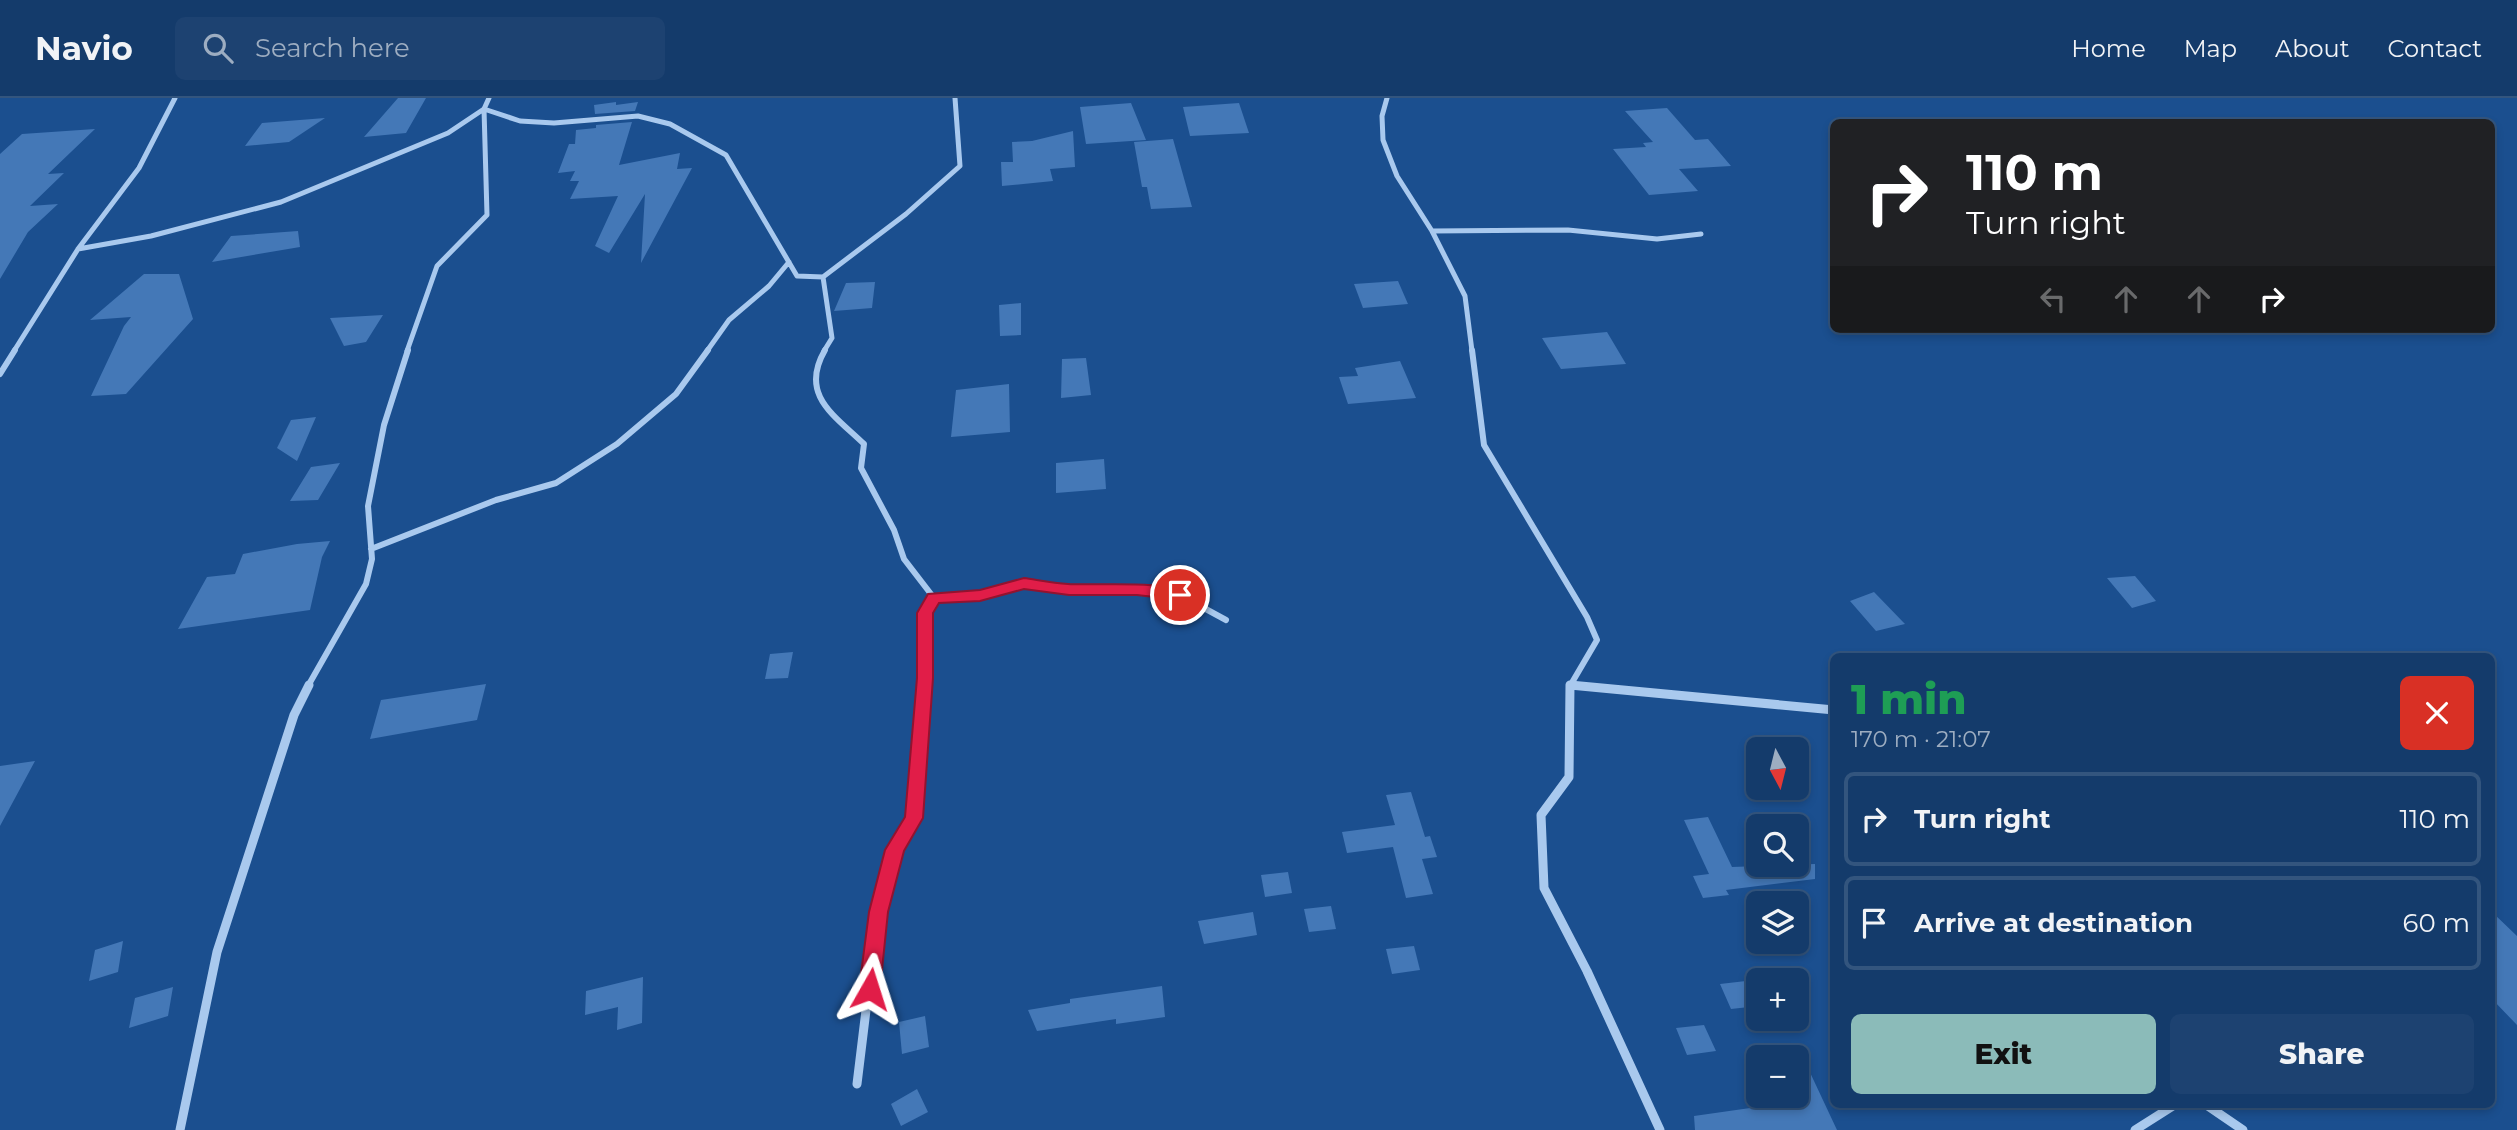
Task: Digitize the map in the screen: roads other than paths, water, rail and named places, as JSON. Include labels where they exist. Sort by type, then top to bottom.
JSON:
[{"type":"street","points":[[0,374],[78,249],[139,168],[175,98]]},
{"type":"street","points":[[180,1130],[217,952],[252,838],[294,715],[366,583],[372,559],[368,506],[384,425],[410,342],[437,266],[486,215],[484,109],[489,98]]},
{"type":"street","points":[[484,109],[520,121],[554,123],[638,116],[670,124],[726,155],[797,276],[823,277],[906,214],[960,166],[955,98]]},
{"type":"street","points":[[1387,98],[1382,116],[1382,140],[1397,176],[1432,232],[1465,296],[1484,445],[1587,617],[1597,640],[1570,685],[1569,777],[1541,815],[1544,888],[1587,971],[1660,1130]]},
{"type":"street","points":[[78,249],[150,236],[281,202],[448,133],[484,109]]},
{"type":"street","points":[[1432,232],[1568,230],[1657,239],[1701,234]]},
{"type":"street","points":[[371,549],[496,500],[556,482],[617,444],[676,394],[729,320],[769,286],[789,262]]},
{"type":"street","points":[[823,277],[832,338],[815,367],[819,400],[864,444],[861,468],[894,530],[904,559],[934,598]]},
{"type":"street","points":[[934,598],[980,596],[1024,583],[1069,590],[1137,589],[1180,595],[1226,620]]},
{"type":"street","points":[[857,1084],[878,912],[895,850],[914,818],[925,678],[925,613],[934,598]]},
{"type":"street","points":[[1570,685],[1830,710]]},
{"type":"street","points":[[2135,1130],[2170,1108]]},
{"type":"street","points":[[2211,1108],[2243,1130]]}]
